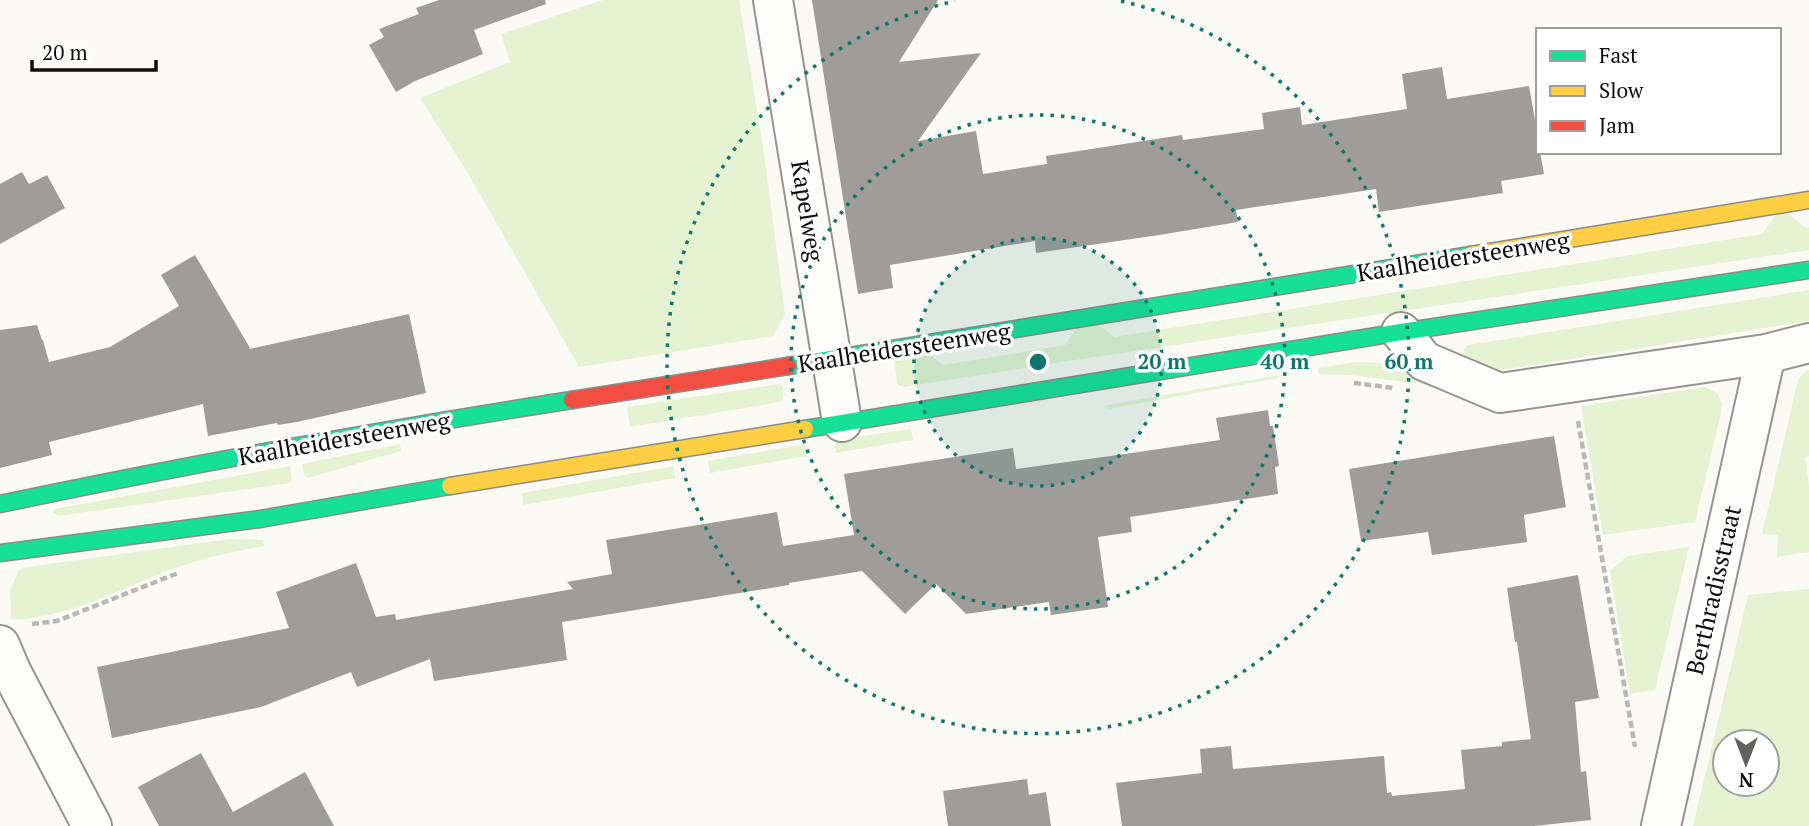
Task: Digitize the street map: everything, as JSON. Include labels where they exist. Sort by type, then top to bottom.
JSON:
[{"type":"street","name":"Kapelweg","points":[[773,0],[842,422]]},
{"type":"street","name":"Kaalheidersteenweg","points":[[0,504],[388,429],[1809,200]]},
{"type":"street","points":[[0,553],[260,519],[1401,332],[1809,270]]},
{"type":"street","points":[[1401,332],[1424,361],[1500,393],[1766,354],[1809,343]]},
{"type":"street","name":"Berthradisstraat","points":[[1661,826],[1766,354]]},
{"type":"street","points":[[0,645],[92,826]]},
{"type":"path","points":[[1572,383],[1636,751]]},
{"type":"green space","points":[[603,0],[739,0],[764,153],[785,314],[773,336],[579,367],[469,175],[420,98],[510,62],[501,34]]},
{"type":"green space","points":[[1787,213],[1806,228],[1809,227],[1809,250],[904,387],[897,382],[894,358],[925,351],[943,365],[1065,345],[1078,326],[1096,323],[1115,337],[1762,234],[1776,215]]},
{"type":"green space","points":[[1809,290],[1809,321],[1508,369],[1492,369],[1466,360],[1464,349],[1468,345]]},
{"type":"green space","points":[[1354,362],[1405,368],[1431,383],[1429,385],[1318,372],[1319,368]]},
{"type":"green space","points":[[1809,370],[1809,456],[1805,457],[1809,486],[1809,552],[1777,557],[1778,535],[1762,534],[1798,380]]},
{"type":"green space","points":[[1279,375],[1279,378],[1108,409],[1107,405]]},
{"type":"green space","points":[[780,384],[783,393],[780,402],[630,427],[627,407]]},
{"type":"green space","points":[[1705,387],[1717,393],[1722,403],[1695,522],[1603,535],[1581,406]]},
{"type":"green space","points":[[911,429],[913,440],[836,453],[835,440]]},
{"type":"green space","points":[[400,444],[401,451],[308,478],[304,475],[302,464]]},
{"type":"green space","points":[[805,444],[807,456],[710,473],[708,461]]},
{"type":"green space","points":[[290,466],[290,483],[58,516],[53,512],[54,509]]},
{"type":"green space","points":[[674,466],[675,478],[523,505],[522,493]]},
{"type":"green space","points":[[230,539],[263,540],[264,546],[186,564],[73,608],[31,618],[11,619],[10,590],[19,570],[27,567]]},
{"type":"green space","points":[[1689,547],[1655,690],[1630,694],[1610,571],[1627,556]]},
{"type":"green space","points":[[1809,589],[1809,826],[1693,826],[1711,750],[1711,798],[1781,798],[1781,728],[1716,728],[1748,595]]},
{"type":"building","points":[[439,0],[545,0],[546,4],[474,30],[483,54],[415,81],[396,92],[369,45],[384,37],[379,29],[419,14],[416,8]]},
{"type":"building","points":[[812,0],[938,0],[899,62],[981,53],[918,141],[976,131],[983,174],[1047,164],[1046,156],[1182,135],[1183,140],[1264,129],[1262,113],[1300,107],[1302,125],[1407,109],[1402,74],[1442,67],[1447,99],[1529,86],[1536,126],[1536,154],[1540,154],[1544,174],[1501,181],[1503,193],[1379,212],[1376,189],[1236,210],[1238,222],[1159,235],[1036,253],[1035,241],[890,265],[893,288],[858,294]]},
{"type":"building","points":[[22,172],[29,184],[47,175],[65,208],[0,244],[0,184]]},
{"type":"building","points":[[195,255],[249,349],[409,314],[426,393],[297,422],[277,423],[208,436],[203,404],[49,442],[52,455],[0,468],[0,330],[37,325],[49,362],[110,347],[179,306],[161,275]]},
{"type":"building","points":[[1268,410],[1279,466],[1275,467],[1278,494],[1130,517],[1132,532],[1098,537],[1108,607],[1051,615],[1049,602],[966,614],[936,584],[905,614],[862,571],[562,622],[567,660],[434,681],[430,659],[357,687],[351,672],[261,707],[112,738],[97,667],[289,628],[276,592],[356,563],[376,617],[395,614],[396,620],[573,589],[567,582],[612,574],[606,540],[777,512],[783,546],[854,535],[844,474],[1013,448],[1016,469],[1220,440],[1216,418]]},
{"type":"building","points":[[1554,436],[1566,507],[1524,515],[1527,542],[1432,555],[1428,532],[1361,541],[1349,469]]},
{"type":"building","points":[[1578,575],[1599,698],[1575,702],[1581,772],[1586,771],[1591,820],[1534,826],[1122,826],[1116,783],[1202,773],[1200,749],[1231,746],[1233,769],[1384,756],[1387,793],[1391,792],[1392,796],[1465,789],[1461,750],[1502,746],[1502,742],[1531,739],[1507,588]]},
{"type":"building","points":[[201,753],[233,812],[305,772],[334,826],[159,826],[138,787]]},
{"type":"building","points":[[1027,779],[1029,795],[1046,792],[1051,826],[948,826],[943,791]]},
{"type":"traffic: fast","points":[[788,366],[1471,255]]},
{"type":"traffic: fast","points":[[805,429],[1401,332],[1809,270]]},
{"type":"traffic: fast","points":[[0,504],[285,448],[572,400]]},
{"type":"traffic: fast","points":[[0,553],[260,519],[450,486]]},
{"type":"traffic: slow","points":[[1471,255],[1809,200]]},
{"type":"traffic: slow","points":[[450,486],[805,429]]},
{"type":"traffic: jam","points":[[572,400],[788,366]]}]
